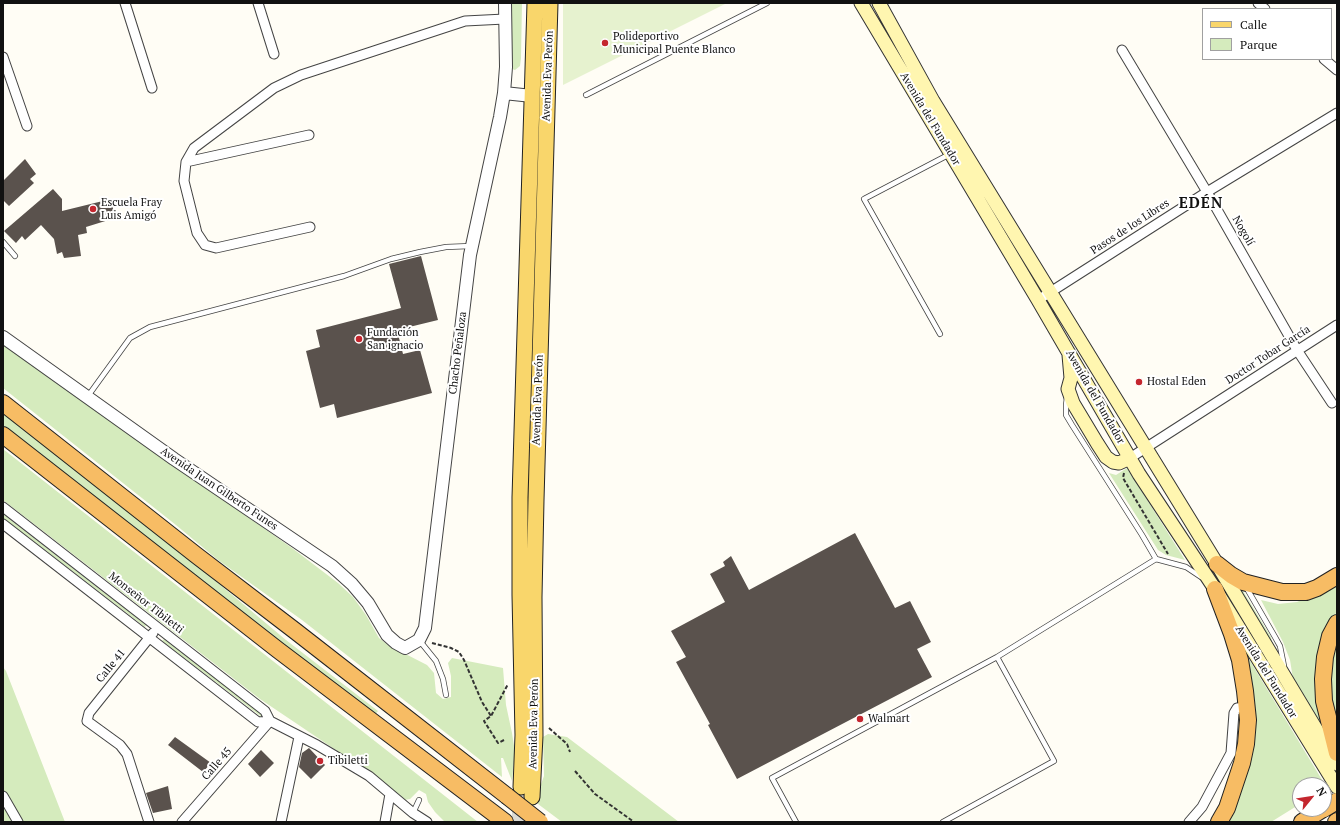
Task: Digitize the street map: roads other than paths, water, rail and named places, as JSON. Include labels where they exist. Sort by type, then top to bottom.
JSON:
[{"type":"highway","points":[[3,403],[540,822]]},
{"type":"highway","points":[[3,434],[278,650],[505,822]]},
{"type":"highway","points":[[1217,564],[1243,582],[1282,592],[1306,592],[1317,588],[1337,576]]},
{"type":"highway","points":[[1215,589],[1240,660],[1248,720],[1246,744],[1242,763],[1227,808],[1219,822]]},
{"type":"highway","points":[[1337,622],[1330,636],[1325,657],[1323,679],[1324,701],[1337,753]]},
{"type":"main road","name":"Avenida Eva Perón","points":[[521,787],[523,734],[520,595],[520,497],[535,3]]},
{"type":"main road","name":"Avenida Eva Perón","points":[[532,797],[535,736],[534,597],[536,500],[550,3]]},
{"type":"main road","name":"Avenida del Fundador","points":[[861,3],[1069,351],[1139,474],[1215,589],[1337,787]]},
{"type":"main road","name":"Avenida del Fundador","points":[[879,3],[933,101],[992,200],[1051,292],[1337,764]]},
{"type":"main road","points":[[1069,351],[1071,378],[1068,389],[1073,403],[1106,457],[1113,462],[1119,463],[1130,458]]},
{"type":"street","points":[[125,3],[152,88]]},
{"type":"street","points":[[258,3],[274,54]]},
{"type":"street","name":"Chacho Peñaloza","points":[[419,640],[425,628],[472,246],[504,93],[506,67],[505,3]]},
{"type":"street","points":[[310,227],[216,248],[205,245],[197,233],[184,181],[186,162],[194,148],[274,88],[301,75],[465,22],[505,19]]},
{"type":"street","name":"Nogolí","points":[[1122,50],[1207,192],[1297,350],[1332,403]]},
{"type":"street","points":[[3,57],[27,126]]},
{"type":"street","points":[[1325,60],[1337,70]]},
{"type":"street","points":[[504,93],[532,96]]},
{"type":"street","name":"Pasos de los Libres","points":[[1038,300],[1207,192],[1337,113]]},
{"type":"street","points":[[186,162],[309,135]]},
{"type":"street","name":"Doctor Tobar García","points":[[1130,458],[1337,325]]},
{"type":"street","name":"Avenida Juan Gilberto Funes","points":[[3,337],[174,459],[332,566],[352,584],[368,602],[387,635],[396,643],[405,648],[419,640]]},
{"type":"street","name":"Monseñor Tibiletti","points":[[3,507],[265,711],[270,721]]},
{"type":"street","name":"Monseñor Tibiletti","points":[[3,524],[258,722],[270,721],[317,745],[368,776],[413,813],[427,822]]},
{"type":"street","name":"Calle 41","points":[[149,822],[127,754],[120,745],[87,721],[89,713],[158,627]]},
{"type":"street","points":[[1189,822],[1202,807],[1231,753],[1234,713],[1237,708],[1246,707]]},
{"type":"street","name":"Calle 45","points":[[182,822],[270,721]]},
{"type":"street","points":[[281,822],[299,737]]},
{"type":"street","points":[[385,822],[390,794]]},
{"type":"street","points":[[3,796],[18,822]]},
{"type":"lane","points":[[586,94],[767,3]]},
{"type":"lane","points":[[940,334],[864,199],[950,154]]},
{"type":"lane","points":[[3,242],[16,256]]},
{"type":"lane","points":[[87,397],[130,338],[150,327],[344,276],[398,257],[446,247],[472,246]]},
{"type":"lane","points":[[1068,389],[1066,415],[1156,559],[1186,567],[1195,572],[1215,589]]},
{"type":"lane","points":[[796,822],[772,778],[998,657],[1156,559]]},
{"type":"lane","points":[[1243,582],[1280,646],[1287,682]]},
{"type":"lane","points":[[419,640],[436,661],[443,679],[446,695]]},
{"type":"lane","points":[[943,822],[1054,761],[998,657]]},
{"type":"lane","points":[[413,813],[419,800]]},
{"type":"tunnel","points":[[519,822],[521,787]]},
{"type":"place","name":"Polideportivo Municipal Puente Blanco","points":[[605,43]]},
{"type":"place","name":"Escuela Fray Luis Amigó","points":[[93,209]]},
{"type":"place","name":"Fundación San ignacio","points":[[359,339]]},
{"type":"place","name":"Hostal Eden","points":[[1139,382]]},
{"type":"place","name":"Walmart","points":[[860,719]]},
{"type":"place","name":"Tibiletti","points":[[320,761]]},
{"type":"district","name":"EDÉN","points":[[1201,204]]}]
